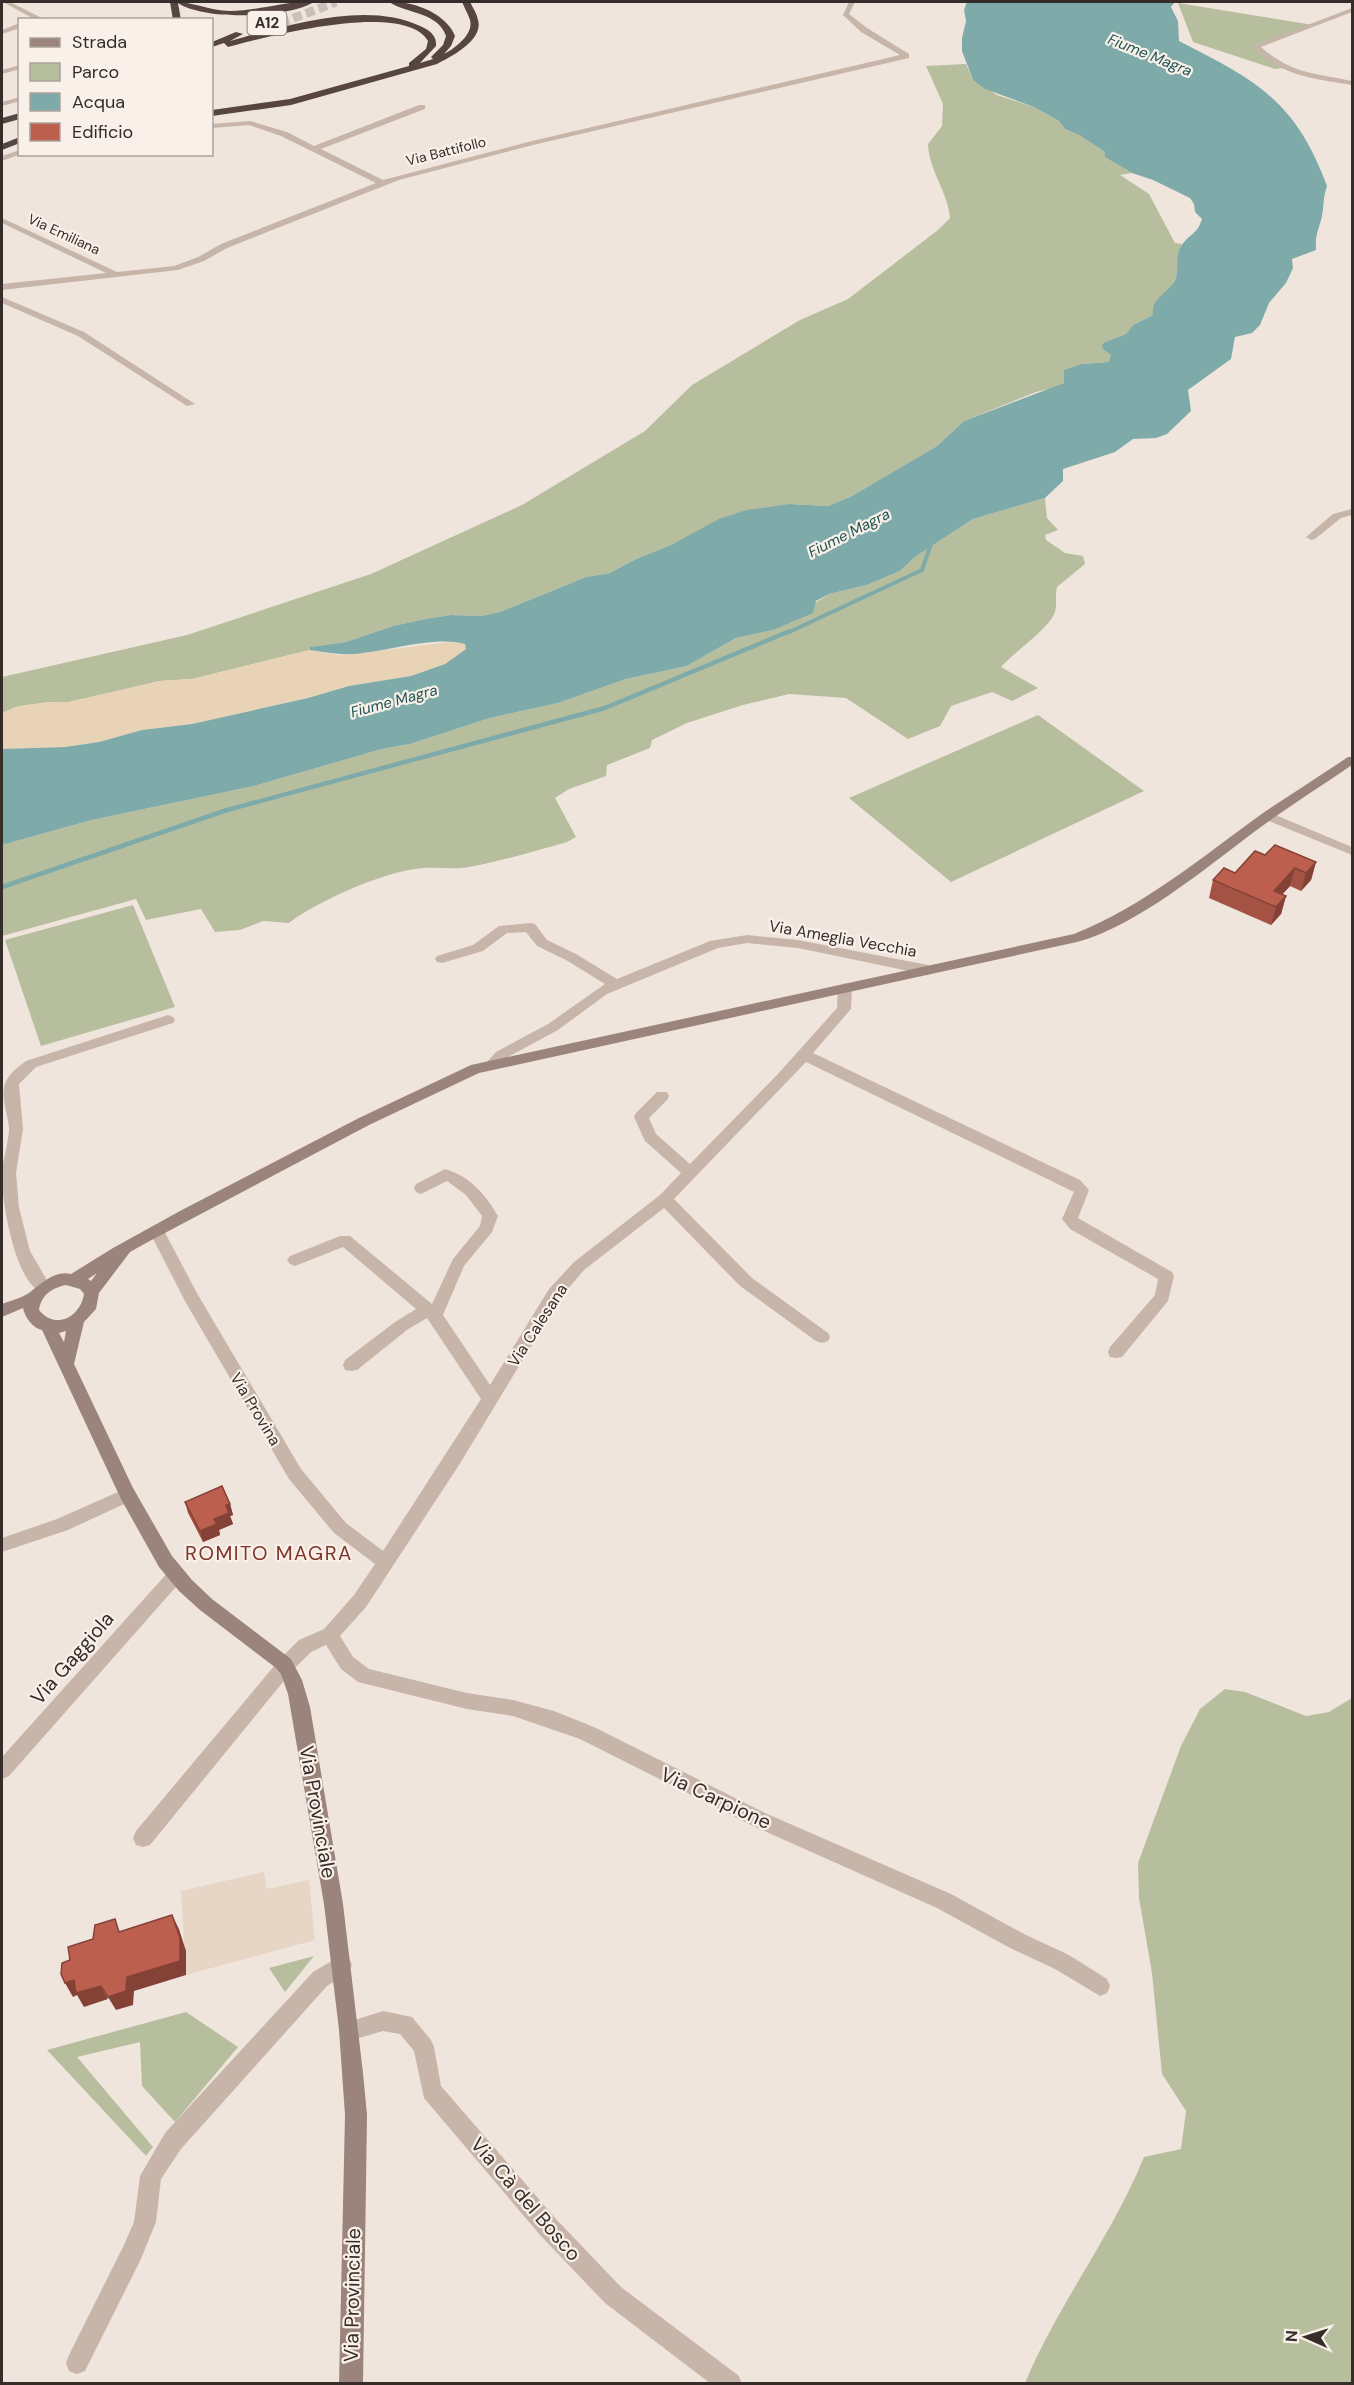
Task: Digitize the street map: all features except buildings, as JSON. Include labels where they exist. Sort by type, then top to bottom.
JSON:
[{"type":"highway","points":[[174,2],[177,18]]},
{"type":"highway","points":[[182,2],[200,9],[232,13],[310,2]]},
{"type":"highway","name":"A12","points":[[281,18],[322,2]]},
{"type":"highway","points":[[393,2],[430,14],[445,24],[451,35],[444,51],[406,70]]},
{"type":"highway","points":[[213,113],[291,102],[434,62],[452,53],[466,42],[474,28],[475,22],[466,2]]},
{"type":"highway","points":[[228,44],[319,22],[356,18],[388,20],[413,25],[432,39],[431,50],[406,70]]},
{"type":"highway","name":"A12","points":[[213,45],[269,25],[213,50]]},
{"type":"highway","points":[[289,91],[332,90]]},
{"type":"highway","points":[[2,115],[18,111]]},
{"type":"highway","points":[[2,121],[18,117]]},
{"type":"highway","points":[[2,147],[18,141]]},
{"type":"main road","points":[[75,1280],[105,1259],[123,1252],[157,1231],[440,1084],[492,1064],[1077,938],[1111,924],[1181,880],[1268,816],[1353,760]]},
{"type":"main road","points":[[91,1292],[123,1252]]},
{"type":"main road","points":[[2,1311],[58,1280],[75,1280],[85,1284],[91,1292],[90,1307],[76,1321],[61,1326],[47,1325]]},
{"type":"main road","points":[[33,1315],[31,1306],[39,1292]]},
{"type":"main road","points":[[2,1318],[33,1315],[47,1325],[128,1495],[158,1549],[176,1575],[215,1611],[286,1665]]},
{"type":"main road","points":[[67,1363],[76,1321]]},
{"type":"main road","name":"Via Provinciale","points":[[286,1665],[300,1707],[325,1844],[342,1965],[356,2115],[351,2384]]},
{"type":"street","points":[[6,2],[36,18]]},
{"type":"street","name":"Via Battifollo","points":[[2,287],[175,268],[382,183],[532,143],[906,56],[864,30],[845,14],[852,2]]},
{"type":"street","points":[[1353,10],[1256,46],[1275,63],[1288,70],[1353,83]]},
{"type":"street","points":[[2,32],[18,26]]},
{"type":"street","points":[[2,72],[18,68]]},
{"type":"street","points":[[2,104],[18,100]]},
{"type":"street","points":[[315,149],[422,107]]},
{"type":"street","points":[[213,126],[250,123],[284,134],[382,183]]},
{"type":"street","points":[[2,159],[18,153]]},
{"type":"street","name":"Via Emiliana","points":[[2,220],[115,274]]},
{"type":"street","points":[[2,300],[81,334],[190,404]]},
{"type":"street","points":[[1311,537],[1337,516],[1353,512]]},
{"type":"street","points":[[1268,816],[1353,851]]},
{"type":"street","points":[[442,959],[478,948],[504,929],[530,927],[542,943],[572,957],[616,985]]},
{"type":"street","name":"Via Ameglia Vecchia","points":[[492,1064],[501,1055],[553,1027],[602,991],[716,944],[747,939],[798,944],[928,970]]},
{"type":"street","name":"Via Calesana","points":[[143,1838],[286,1665],[305,1646],[330,1635],[360,1601],[453,1460],[561,1287],[579,1266],[665,1199],[691,1173],[844,1009],[845,988]]},
{"type":"street","points":[[39,1292],[26,1260],[14,1219],[9,1179],[11,1150],[16,1132],[11,1087],[15,1079],[31,1064],[168,1020]]},
{"type":"street","points":[[804,1054],[1075,1184],[1082,1190],[1082,1198],[1070,1214],[1070,1219],[1076,1225],[1166,1276],[1162,1296],[1116,1352]]},
{"type":"street","points":[[662,1096],[641,1117],[650,1137],[691,1173]]},
{"type":"street","points":[[351,1365],[401,1326],[432,1313],[458,1263],[487,1228],[490,1216],[482,1200],[451,1176],[445,1174],[421,1188]]},
{"type":"street","points":[[665,1199],[746,1282],[822,1337]]},
{"type":"street","name":"Via Provina","points":[[157,1231],[192,1299],[295,1474],[340,1528],[385,1562]]},
{"type":"street","points":[[295,1260],[345,1240],[432,1313],[490,1400]]},
{"type":"street","points":[[2,1545],[62,1525],[128,1495]]},
{"type":"street","name":"Via Gaggiola","points":[[2,1770],[176,1575]]},
{"type":"street","name":"Via Carpione","points":[[330,1635],[347,1663],[364,1676],[467,1701],[513,1708],[588,1733],[665,1774],[758,1819],[944,1900],[1017,1941],[1062,1962],[1100,1986]]},
{"type":"street","points":[[77,2363],[132,2253],[145,2222],[151,2176],[173,2141],[320,1979],[342,1965]]},
{"type":"street","name":"Via Cà del Bosco","points":[[348,2031],[384,2021],[405,2024],[424,2047],[431,2091],[548,2227],[613,2295],[731,2384]]},
{"type":"green space","points":[[1178,3],[1313,25],[1254,45],[1283,68],[1275,69],[1193,42]]},
{"type":"green space","points":[[966,64],[973,80],[997,95],[1034,107],[1059,121],[1065,129],[1105,152],[1106,157],[1132,173],[1120,175],[1149,194],[1175,243],[1182,244],[1175,279],[1169,289],[1159,298],[1153,315],[1133,325],[1126,334],[1105,342],[1103,349],[1112,355],[1109,362],[1082,364],[1064,383],[1056,387],[1036,392],[964,421],[937,446],[852,496],[828,506],[790,504],[673,544],[610,573],[586,577],[500,612],[481,616],[451,615],[425,619],[393,626],[346,642],[310,647],[310,650],[192,679],[160,681],[69,702],[19,706],[2,713],[2,677],[187,635],[371,574],[522,505],[645,431],[692,385],[800,320],[848,299],[938,230],[950,218],[949,208],[929,154],[928,144],[942,126],[943,104],[926,66]]},
{"type":"green space","points":[[1045,498],[1047,518],[1058,530],[1045,535],[1046,540],[1065,553],[1083,556],[1085,564],[1057,587],[1055,612],[1046,626],[1001,667],[1038,688],[1012,701],[992,692],[951,706],[940,726],[908,739],[846,698],[789,694],[743,705],[687,723],[652,740],[650,748],[607,765],[606,776],[569,789],[555,798],[576,837],[567,842],[469,867],[424,868],[391,874],[334,896],[289,923],[263,921],[240,930],[215,932],[201,909],[146,920],[136,899],[2,936],[2,845],[92,820],[254,786],[382,749],[410,744],[490,718],[558,703],[626,679],[687,666],[736,638],[773,630],[829,594],[867,585],[900,571],[915,557],[973,519]]},
{"type":"green space","points":[[1038,715],[1144,791],[951,882],[849,798]]},
{"type":"green space","points":[[133,905],[175,1007],[41,1046],[5,940]]},
{"type":"green space","points":[[1225,1689],[1245,1692],[1306,1716],[1329,1712],[1352,1698],[1352,2383],[1025,2383],[1053,2325],[1117,2215],[1144,2157],[1181,2149],[1186,2111],[1162,2074],[1152,1973],[1139,1898],[1138,1863],[1181,1746],[1200,1709]]},
{"type":"green space","points":[[314,1956],[285,1992],[269,1968]]},
{"type":"green space","points":[[186,2012],[238,2047],[175,2122],[142,2086],[140,2042],[77,2057],[153,2147],[146,2156],[47,2050]]},
{"type":"sand","points":[[457,641],[465,644],[466,649],[445,664],[411,676],[349,686],[308,698],[192,724],[142,730],[99,742],[65,747],[2,749],[2,713],[19,706],[69,702],[160,681],[192,679],[310,650],[338,655]]},
{"type":"shaded area","points":[[264,1872],[267,1889],[309,1880],[315,1940],[186,1975],[181,1891]]},
{"type":"water","name":"Fiume Magra","points":[[967,2],[1175,2],[1171,7],[1178,21],[1179,41],[1231,68],[1270,96],[1287,113],[1315,157],[1327,186],[1316,250],[1292,259],[1293,268],[1286,283],[1269,303],[1260,325],[1252,333],[1235,337],[1231,359],[1188,390],[1191,411],[1167,434],[1156,438],[1133,439],[1115,452],[1063,469],[1063,481],[1045,498],[973,519],[915,557],[900,571],[867,585],[829,594],[816,601],[813,613],[773,630],[736,638],[687,666],[626,679],[558,703],[490,718],[410,744],[382,749],[254,786],[92,820],[2,845],[2,749],[65,747],[99,742],[142,730],[192,724],[308,698],[349,686],[411,676],[445,664],[466,649],[465,644],[440,641],[347,654],[310,650],[310,647],[346,642],[393,626],[425,619],[451,615],[481,616],[500,612],[586,577],[610,573],[673,544],[719,519],[747,510],[790,504],[828,506],[852,496],[937,446],[964,421],[1064,383],[1064,370],[1082,364],[1109,362],[1111,355],[1103,349],[1102,345],[1126,334],[1133,325],[1153,315],[1158,299],[1176,277],[1180,249],[1198,228],[1202,219],[1195,212],[1190,198],[1153,180],[1132,173],[1105,157],[1105,152],[1065,129],[1059,121],[1034,107],[985,89],[973,80],[962,51],[966,21],[964,10]]},
{"type":"waterway","points":[[787,633],[922,570],[932,541]]},
{"type":"waterway","points":[[2,887],[227,810],[605,708],[790,631]]},
{"type":"tunnel","points":[[268,28],[336,2]]},
{"type":"district","name":"ROMITO MAGRA","points":[[269,1553]]}]
